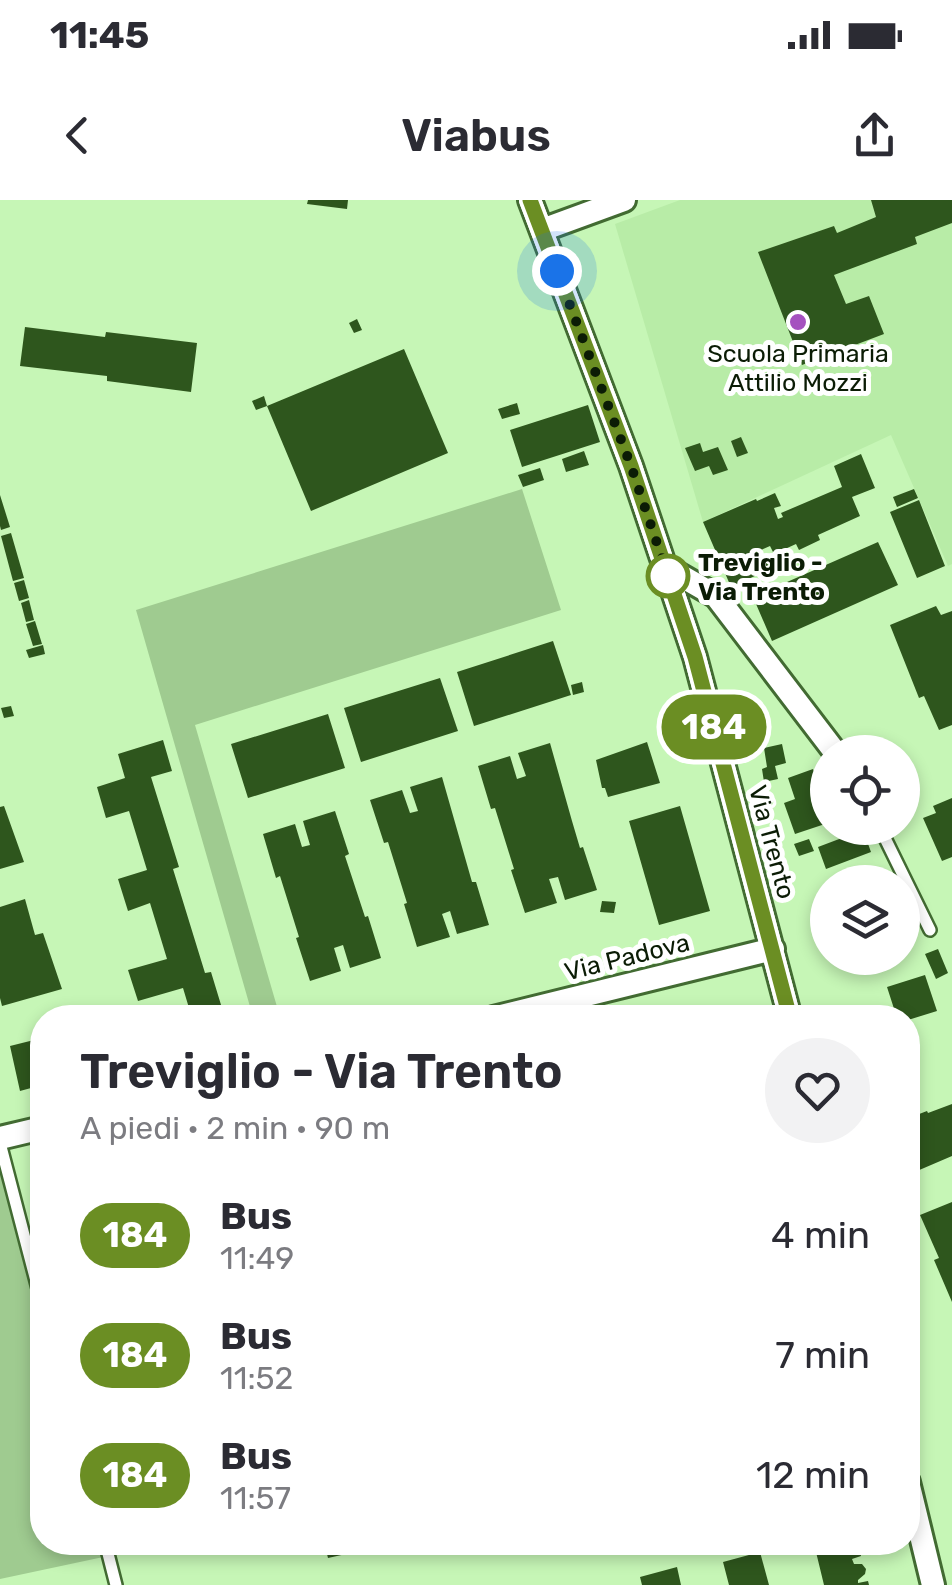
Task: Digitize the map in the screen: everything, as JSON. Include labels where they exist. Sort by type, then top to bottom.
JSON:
[{"type":"street","name":"Via Trento","points":[[530,200],[631,466],[698,668],[787,1005]]},
{"type":"street","points":[[542,230],[624,200]]},
{"type":"street","points":[[664,566],[716,596],[822,735]]},
{"type":"street","name":"Via Padova","points":[[546,1005],[773,949]]},
{"type":"street","points":[[0,1141],[30,1132]]},
{"type":"street","points":[[920,1530],[934,1585]]},
{"type":"lane","points":[[888,845],[930,930]]},
{"type":"lane","points":[[0,1141],[30,1257]]},
{"type":"lane","points":[[108,1555],[116,1585]]},
{"type":"shaded area","name":"Scuola Primaria Attilio Mozzi","points":[[680,200],[952,200],[952,564],[948,566],[891,435],[703,522],[615,224]]},
{"type":"shaded area","points":[[522,489],[561,610],[195,725],[277,1005],[250,1005],[136,610]]},
{"type":"shaded area","points":[[0,1143],[30,1258],[30,1555],[108,1556],[0,1579]]},
{"type":"building","points":[[308,200],[348,200],[347,209],[307,204]]},
{"type":"building","points":[[871,200],[952,200],[952,223],[915,237],[917,244],[834,275],[846,304],[869,296],[884,334],[802,365],[758,252],[834,226],[837,233],[876,217]]},
{"type":"building","points":[[357,319],[362,330],[354,333],[349,323]]},
{"type":"building","points":[[25,327],[197,343],[191,392],[107,381],[107,376],[20,366]]},
{"type":"building","points":[[404,349],[448,453],[311,511],[267,406]]},
{"type":"building","points":[[264,396],[267,406],[256,410],[252,401]]},
{"type":"building","points":[[517,403],[520,414],[502,419],[498,409]]},
{"type":"building","points":[[588,405],[600,442],[522,467],[510,430]]},
{"type":"building","points":[[741,437],[748,453],[737,457],[731,441]]},
{"type":"building","points":[[700,443],[703,452],[718,447],[728,470],[713,475],[709,466],[695,471],[685,448]]},
{"type":"building","points":[[584,451],[589,465],[566,472],[562,459]]},
{"type":"building","points":[[861,454],[875,488],[852,497],[860,516],[818,535],[820,540],[799,550],[796,544],[774,554],[770,546],[761,550],[770,569],[731,587],[703,522],[775,493],[781,506],[774,508],[778,519],[783,517],[781,513],[842,487],[834,466]]},
{"type":"building","points":[[540,468],[544,480],[523,487],[518,475]]},
{"type":"building","points":[[914,489],[918,498],[897,507],[893,497]]},
{"type":"building","points":[[0,495],[10,527],[1,530],[0,526]]},
{"type":"building","points":[[919,500],[945,566],[917,578],[890,512]]},
{"type":"building","points":[[11,533],[24,578],[13,581],[1,536]]},
{"type":"building","points":[[878,542],[898,585],[772,641],[753,597]]},
{"type":"building","points":[[24,580],[29,598],[19,601],[14,583]]},
{"type":"building","points":[[29,600],[34,620],[26,622],[21,603]]},
{"type":"building","points":[[936,606],[941,615],[952,611],[952,725],[939,730],[924,696],[919,698],[890,625]]},
{"type":"building","points":[[35,621],[42,644],[33,646],[26,624]]},
{"type":"building","points":[[553,641],[571,695],[474,726],[457,672]]},
{"type":"building","points":[[43,645],[45,654],[29,658],[26,650]]},
{"type":"building","points":[[440,678],[458,731],[361,762],[344,708]]},
{"type":"building","points":[[582,682],[584,692],[573,695],[571,685]]},
{"type":"building","points":[[11,706],[14,716],[4,718],[1,708]]},
{"type":"building","points":[[328,714],[345,768],[248,798],[231,744]]},
{"type":"building","points":[[163,740],[172,771],[151,777],[179,867],[173,869],[205,973],[211,972],[221,1005],[188,1005],[183,988],[138,1001],[128,970],[167,959],[150,903],[128,911],[118,879],[147,870],[129,811],[106,818],[97,787],[125,778],[118,754]]},
{"type":"building","points":[[647,742],[660,783],[608,797],[596,760]]},
{"type":"building","points":[[550,743],[580,848],[583,847],[597,890],[565,900],[558,877],[549,879],[557,903],[525,913],[495,808],[491,809],[478,766],[510,756],[517,779],[526,776],[518,753]]},
{"type":"building","points":[[782,744],[786,763],[775,766],[778,779],[764,782],[764,748]]},
{"type":"building","points":[[810,770],[810,829],[795,834],[784,803],[795,799],[788,778]]},
{"type":"building","points":[[442,777],[472,882],[476,882],[489,925],[457,934],[450,911],[442,914],[450,937],[417,947],[388,842],[384,843],[370,800],[402,790],[410,813],[418,811],[410,787]]},
{"type":"building","points":[[952,798],[952,857],[942,861],[923,818],[936,813],[933,806]]},
{"type":"building","points":[[4,806],[24,862],[0,869],[0,807]]},
{"type":"building","points":[[680,806],[710,911],[659,925],[629,821]]},
{"type":"building","points":[[335,811],[349,854],[345,856],[381,958],[350,968],[343,945],[334,948],[341,971],[310,981],[280,876],[276,878],[263,834],[295,824],[302,847],[310,845],[303,821]]},
{"type":"building","points":[[809,839],[814,851],[799,856],[794,844]]},
{"type":"building","points":[[868,845],[871,852],[837,865],[825,865],[818,847]]},
{"type":"building","points":[[25,899],[35,935],[43,933],[62,989],[2,1006],[0,907]]},
{"type":"building","points":[[602,901],[616,902],[614,913],[600,912]]},
{"type":"building","points":[[938,949],[948,973],[936,979],[925,954]]},
{"type":"building","points":[[925,975],[937,1011],[920,1016],[920,1005],[893,1005],[887,987]]},
{"type":"building","points":[[30,1041],[30,1088],[20,1091],[10,1046]]},
{"type":"building","points":[[952,1104],[952,1156],[920,1170],[920,1114]]},
{"type":"building","points":[[952,1202],[952,1302],[920,1215]]},
{"type":"building","points":[[761,1555],[769,1585],[729,1585],[723,1562]]},
{"type":"building","points":[[817,1555],[861,1555],[852,1559],[866,1569],[858,1583],[868,1581],[869,1585],[824,1585]]},
{"type":"building","points":[[677,1567],[681,1585],[642,1585],[640,1577]]},
{"type":"bus line","name":"184","points":[[530,200],[631,466],[695,657],[787,1005]]},
{"type":"place","name":"Scuola Primaria Attilio Mozzi","points":[[798,322]]},
{"type":"place","name":"Treviglio - Via Trento","points":[[668,576]]},
{"type":"route","points":[[557,271],[670,582],[668,576]]}]
